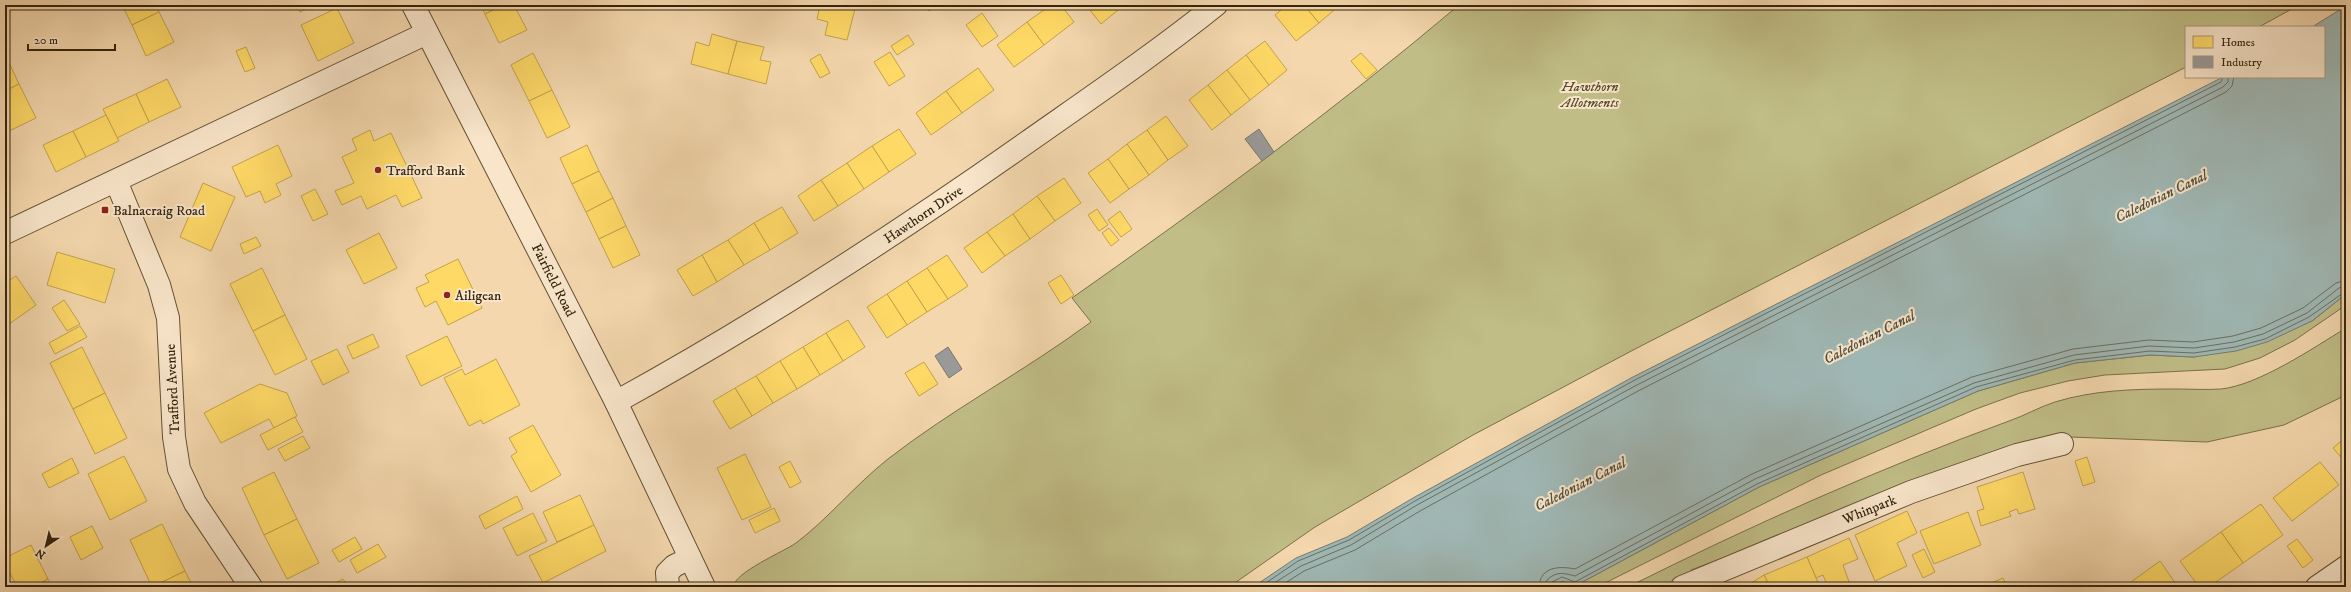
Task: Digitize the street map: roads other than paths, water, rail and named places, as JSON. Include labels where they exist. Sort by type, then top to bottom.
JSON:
[{"type":"street","name":"Fairfield Road","points":[[413,5],[616,402],[704,587]]},
{"type":"street","name":"Hawthorn Drive","points":[[616,402],[827,278],[935,207],[1125,74],[1216,5]]},
{"type":"street","points":[[5,233],[427,33]]},
{"type":"street","name":"Trafford Avenue","points":[[116,181],[159,285],[168,318],[174,437],[179,469],[195,503],[251,587]]},
{"type":"street","name":"Whinpark","points":[[1682,587],[1911,492],[2018,455],[2062,444]]},
{"type":"street","points":[[668,587],[667,573],[674,566],[690,558]]},
{"type":"street","points":[[2317,587],[2346,567]]},
{"type":"water","name":"Caledonian Canal","points":[[2346,6],[2346,294],[2312,321],[2267,342],[2236,351],[2194,357],[2150,355],[2075,363],[1978,391],[1759,487],[1573,587],[1563,581],[1551,587],[1253,587],[1296,558],[1347,537],[1413,498],[1631,378],[2221,78],[2325,78],[2325,26],[2314,26]]},
{"type":"place","name":"Trafford Bank","points":[[378,170]]},
{"type":"place","name":"Balnacraig Road","points":[[105,210]]},
{"type":"place","name":"Ailigean","points":[[447,295]]},
{"type":"park label","name":"Hawthorn Allotments","points":[[1590,94]]}]
